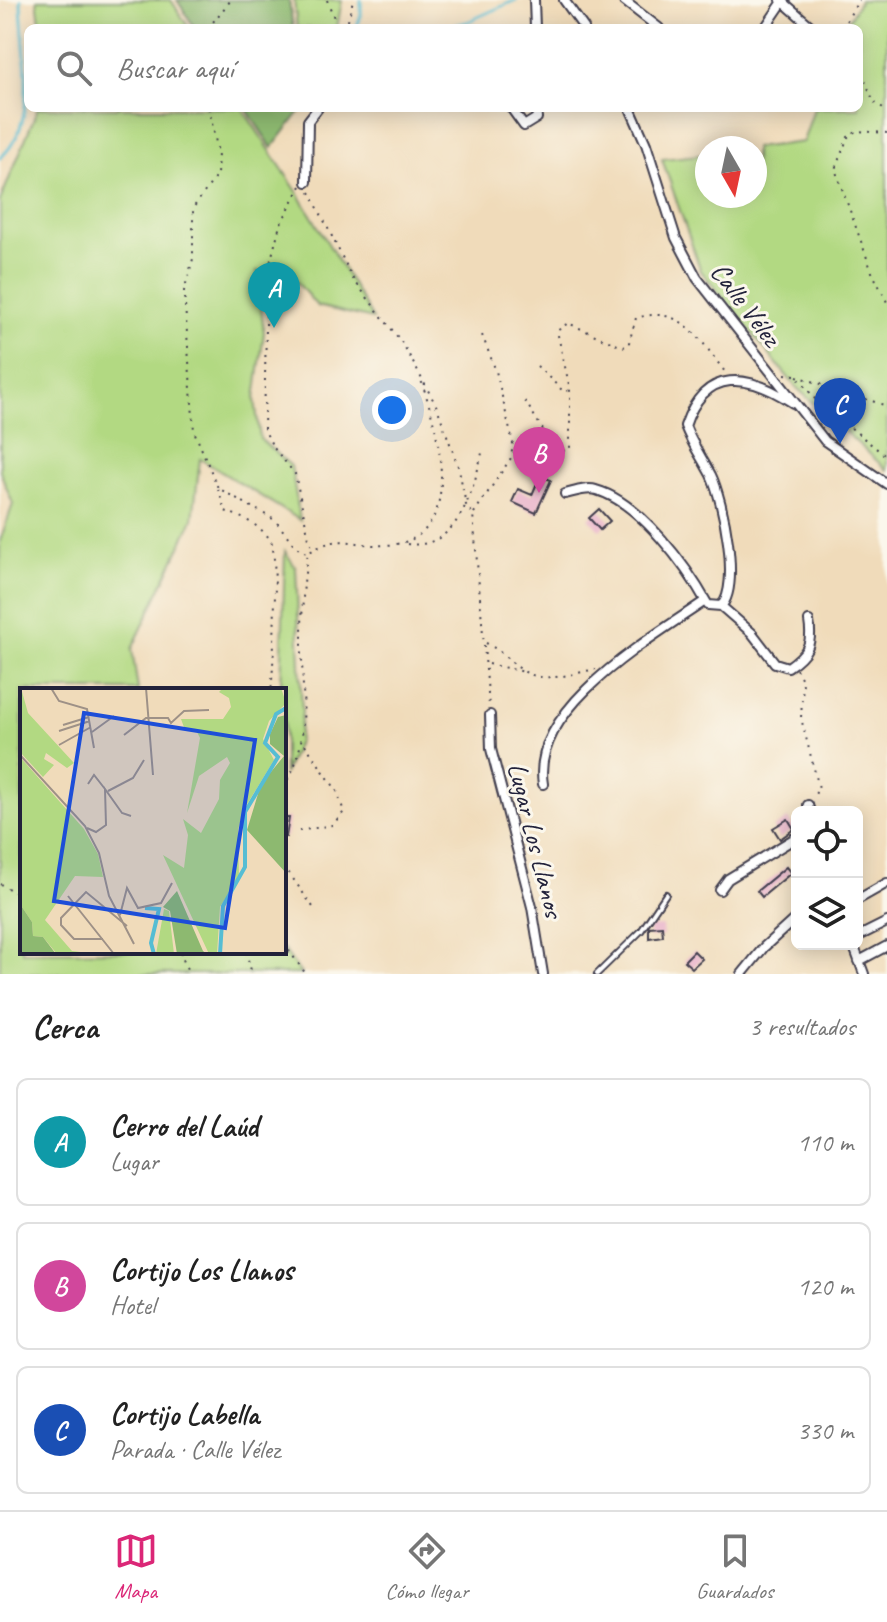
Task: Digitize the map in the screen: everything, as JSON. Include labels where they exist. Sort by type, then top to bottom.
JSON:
[{"type":"street","points":[[534,0],[535,24]]},
{"type":"street","points":[[564,0],[581,24]]},
{"type":"street","points":[[623,0],[654,24]]},
{"type":"street","points":[[768,24],[783,0],[809,24]]},
{"type":"street","points":[[307,182],[308,121],[315,112]]},
{"type":"street","points":[[514,112],[524,126],[537,118],[536,112]]},
{"type":"street","name":"Calle Vélez","points":[[632,112],[646,144],[676,238],[697,278],[825,441],[887,484]]},
{"type":"street","points":[[721,606],[728,599],[730,577],[722,508],[710,475],[695,453],[685,426],[692,405],[732,380],[764,384],[793,403]]},
{"type":"street","points":[[565,494],[594,489],[617,500],[655,532],[687,567],[708,605],[721,606],[752,633],[775,663],[788,667],[805,655],[812,639],[809,621]]},
{"type":"street","points":[[543,784],[541,770],[556,729],[587,685],[705,601]]},
{"type":"street","name":"Lugar Los Llanos","points":[[490,715],[491,749],[532,907],[543,974]]},
{"type":"street","points":[[720,890],[728,879],[791,841]]},
{"type":"street","points":[[863,897],[887,883]]},
{"type":"street","points":[[742,974],[764,947],[791,922]]},
{"type":"street","points":[[863,934],[887,922]]},
{"type":"street","points":[[859,961],[887,946]]},
{"type":"street","points":[[855,950],[864,974]]},
{"type":"lane","points":[[597,974],[641,931],[666,894]]},
{"type":"path","points":[[211,24],[231,0]]},
{"type":"path","points":[[327,0],[336,24]]},
{"type":"path","points":[[347,24],[353,0]]},
{"type":"path","points":[[844,24],[859,0]]},
{"type":"path","points":[[863,76],[874,102],[887,112]]},
{"type":"path","points":[[210,112],[218,153],[217,175],[193,208],[193,259],[184,291],[194,431],[225,511],[257,526],[272,542],[276,561],[272,585],[276,660],[271,688]]},
{"type":"path","points":[[887,133],[856,131],[848,137],[835,169],[872,272],[887,302]]},
{"type":"path","points":[[315,549],[310,543],[295,474],[273,447],[264,429],[267,275],[280,225],[302,184],[307,182],[329,235],[353,279],[388,322],[418,370],[451,443],[466,505],[473,514],[490,715]]},
{"type":"path","points":[[525,401],[553,446],[563,451],[570,448],[570,389],[557,331],[568,323],[622,347],[628,346],[636,318],[653,313],[671,315],[686,324],[732,380]]},
{"type":"path","points":[[473,514],[480,509],[511,458],[513,443],[496,371],[482,335]]},
{"type":"path","points":[[537,366],[564,392],[570,389]]},
{"type":"path","points":[[402,543],[425,531],[440,499],[441,457],[432,413],[418,370]]},
{"type":"path","points":[[776,380],[788,372],[887,406]]},
{"type":"path","points":[[796,375],[815,399],[887,457]]},
{"type":"path","points":[[308,553],[340,539],[383,545],[415,545],[443,534],[459,520],[472,494],[483,449]]},
{"type":"path","points":[[218,488],[275,520],[296,547],[308,553]]},
{"type":"path","points":[[286,781],[302,739],[306,694],[302,654],[308,553]]},
{"type":"path","points":[[486,643],[503,651],[526,672]]},
{"type":"path","points":[[487,664],[500,664],[549,678],[612,665]]},
{"type":"path","points":[[788,667],[795,668],[803,681],[801,718],[819,788],[810,806]]},
{"type":"path","points":[[299,831],[332,825],[344,812],[337,791],[302,739]]},
{"type":"path","points":[[0,834],[0,842]]},
{"type":"path","points":[[286,869],[313,907]]},
{"type":"path","points":[[0,884],[20,895]]},
{"type":"path","points":[[286,947],[306,974]]},
{"type":"path","points":[[181,954],[189,974]]},
{"type":"path","points":[[247,954],[252,974]]},
{"type":"green space","points":[[37,0],[171,0],[186,24],[40,24]]},
{"type":"green space","points":[[177,0],[289,0],[292,24],[192,24]]},
{"type":"green space","points":[[294,0],[342,0],[338,24],[297,24]]},
{"type":"green space","points":[[860,0],[887,0],[887,470],[796,387],[701,271],[662,159],[695,155],[695,208],[767,208],[767,146],[803,142],[813,112],[863,112],[863,24],[846,24]]},
{"type":"green space","points":[[36,112],[245,112],[298,193],[373,319],[317,306],[290,274],[257,271],[264,333],[255,399],[260,439],[291,466],[300,520],[200,459],[193,519],[132,649],[138,688],[20,688],[20,954],[286,953],[301,974],[0,974],[0,541],[13,504],[0,471],[0,201]]},
{"type":"green space","points":[[249,112],[300,112],[272,148]]},
{"type":"green space","points":[[285,551],[296,568],[302,712],[298,742],[286,769],[286,688],[281,688]]},
{"type":"building","points":[[540,476],[551,480],[536,513],[512,502],[518,489],[532,495]]},
{"type":"building","points":[[599,509],[610,521],[600,530],[589,518]]},
{"type":"building","points":[[788,819],[791,824],[791,831],[780,839],[773,828]]},
{"type":"building","points":[[786,867],[791,873],[762,897],[757,891]]},
{"type":"building","points":[[662,926],[663,936],[649,938],[649,927]]},
{"type":"building","points":[[694,951],[702,959],[692,968],[684,961]]},
{"type":"waterway","points":[[21,0],[24,46]]},
{"type":"waterway","points":[[358,24],[361,0]]},
{"type":"waterway","points":[[460,24],[516,0]]},
{"type":"waterway","points":[[0,158],[13,143],[24,110]]},
{"type":"place","name":"Cerro del Laúd","points":[[274,328]]},
{"type":"place","name":"Cortijo Labella","points":[[840,444]]},
{"type":"place","name":"Cortijo Los Llanos","points":[[539,493]]}]
